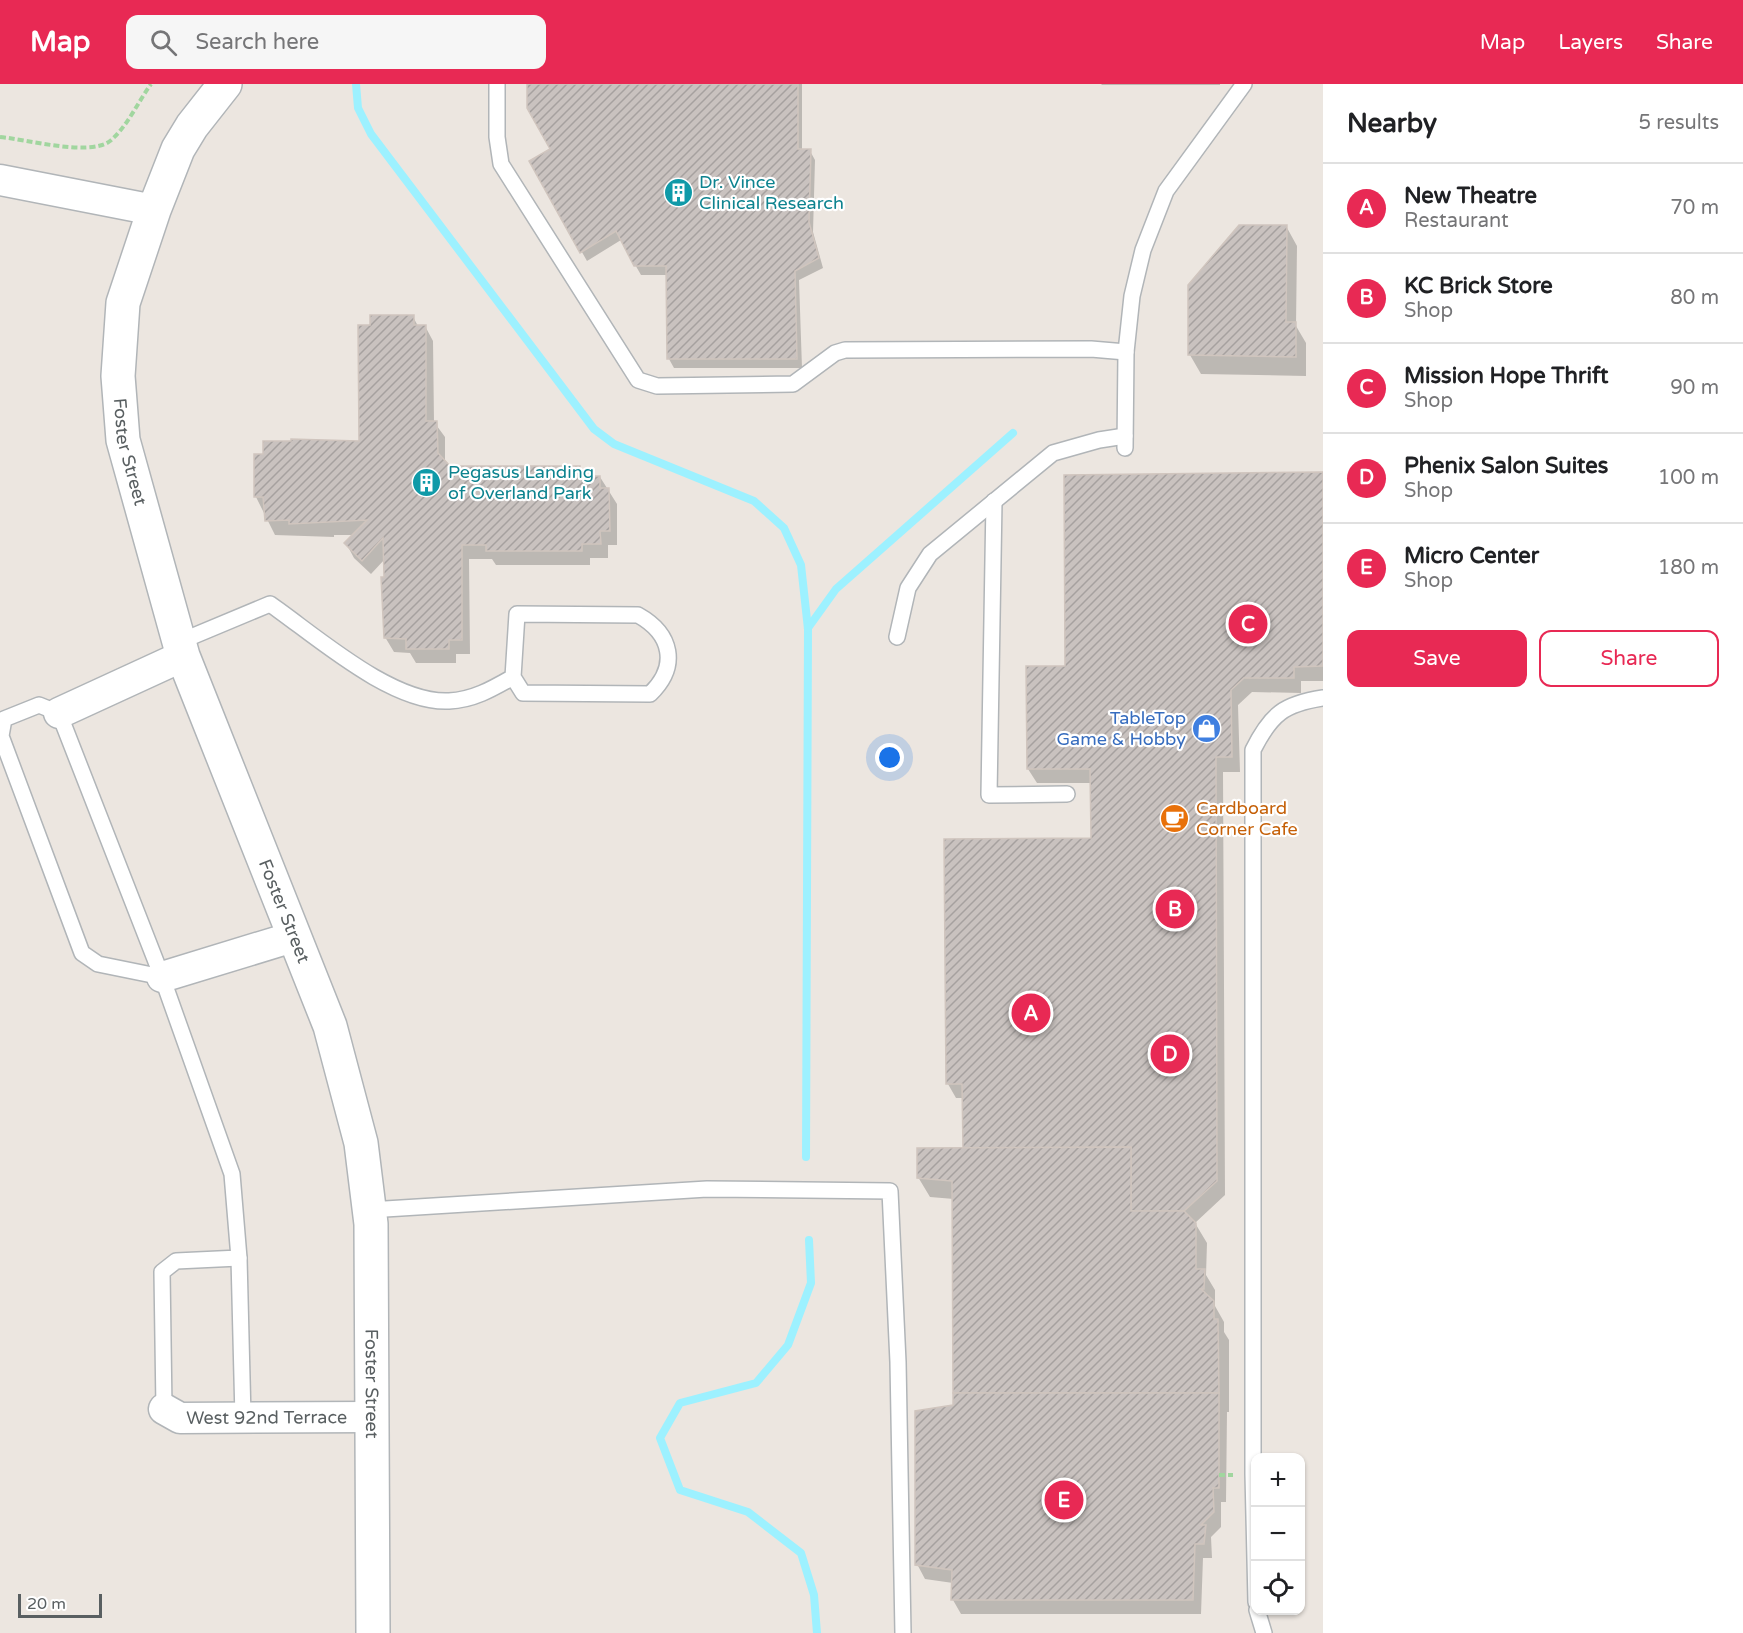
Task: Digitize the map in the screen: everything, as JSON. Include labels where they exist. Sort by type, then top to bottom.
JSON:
[{"type":"street","name":"Foster Street","points":[[225,84],[192,126],[178,149],[154,210],[123,303],[117,376],[123,440],[181,649],[330,1026],[342,1064],[361,1143],[369,1209],[373,1633]]},
{"type":"street","points":[[0,180],[154,210]]},
{"type":"street","points":[[60,712],[181,649]]},
{"type":"street","points":[[162,977],[293,937]]},
{"type":"street","name":"West 92nd Terrace","points":[[164,1409],[180,1419],[371,1417]]},
{"type":"lane","points":[[496,84],[497,137],[501,164],[638,380],[657,386],[793,384],[835,352],[845,350],[1126,352]]},
{"type":"lane","points":[[897,637],[908,588],[930,554],[1053,453],[1099,440],[1125,442],[1126,352],[1132,296],[1143,250],[1166,191],[1244,84]]},
{"type":"lane","points":[[994,501],[989,795],[1067,794]]},
{"type":"lane","points":[[181,649],[270,604],[361,670],[407,694],[448,701],[480,696],[513,678]]},
{"type":"lane","points":[[517,614],[638,615],[654,624],[669,657],[668,669],[662,683],[650,694],[523,693],[513,678],[517,614]]},
{"type":"lane","points":[[1255,1561],[1253,1474],[1253,750],[1262,732],[1278,712],[1299,702],[1323,698]]},
{"type":"lane","points":[[162,977],[98,964],[82,953],[1,736],[4,719],[39,705],[60,712],[162,977],[232,1173],[239,1258],[243,1418]]},
{"type":"lane","points":[[369,1209],[707,1189],[890,1191],[898,1362],[903,1633]]},
{"type":"lane","points":[[164,1409],[162,1272],[176,1261],[239,1258]]},
{"type":"lane","points":[[1258,1615],[1264,1633]]},
{"type":"path","points":[[0,137],[65,146],[100,146],[110,142],[121,129],[151,84]]},
{"type":"building","name":"Dr. Vince Clinical Research","points":[[527,84],[798,84],[798,149],[811,149],[809,222],[819,258],[795,271],[797,359],[667,359],[666,266],[634,266],[616,231],[580,253],[529,161],[550,149],[527,108]]},
{"type":"building","points":[[1239,225],[1287,225],[1286,322],[1296,322],[1296,357],[1188,355],[1188,285]]},
{"type":"building","name":"Pegasus Landing of Overland Park","points":[[370,315],[414,315],[414,325],[426,325],[426,421],[437,421],[438,453],[450,466],[580,466],[580,476],[600,476],[600,488],[609,488],[610,531],[600,531],[601,544],[582,544],[582,551],[486,551],[486,545],[462,545],[462,640],[449,640],[449,649],[406,649],[406,639],[384,638],[381,577],[384,577],[383,538],[362,561],[344,543],[367,520],[289,524],[289,520],[265,521],[263,497],[254,497],[254,454],[263,454],[263,441],[291,441],[291,439],[359,441],[358,325],[370,325]]},
{"type":"building","points":[[1323,472],[1323,666],[1294,667],[1294,678],[1244,678],[1231,690],[1232,757],[1216,757],[1217,1181],[1184,1211],[1131,1211],[1131,1147],[963,1149],[962,1084],[946,1084],[944,839],[1091,838],[1090,769],[1027,769],[1026,666],[1065,666],[1064,475]]},
{"type":"building","points":[[1131,1147],[1131,1211],[1184,1211],[1196,1223],[1196,1269],[1205,1269],[1204,1289],[1201,1289],[1214,1301],[1214,1319],[1218,1319],[1219,1393],[953,1393],[952,1181],[917,1178],[917,1148]]},
{"type":"building","points":[[953,1393],[1219,1393],[1219,1488],[1213,1488],[1214,1512],[1201,1525],[1206,1525],[1204,1544],[1195,1544],[1193,1600],[951,1600],[952,1570],[915,1565],[915,1411],[953,1405]]},
{"type":"waterway","points":[[356,84],[358,108],[371,134],[594,429],[614,444],[754,501],[784,528],[801,565],[808,629],[806,1157]]},
{"type":"waterway","points":[[808,628],[836,589],[1013,433]]},
{"type":"waterway","points":[[809,1240],[811,1283],[788,1345],[756,1383],[680,1403],[660,1438],[680,1490],[748,1512],[801,1553],[814,1595],[817,1633]]},
{"type":"place","name":"Dr. Vince Clinical Research","points":[[678,192]]},
{"type":"place","name":"Pegasus Landing of Overland Park","points":[[427,482]]},
{"type":"place","name":"Mission Hope Thrift","points":[[1248,624]]},
{"type":"place","name":"TableTop Game & Hobby","points":[[1207,728]]},
{"type":"place","name":"Cardboard Corner Cafe","points":[[1175,818]]},
{"type":"place","name":"KC Brick Store","points":[[1175,909]]},
{"type":"place","name":"New Theatre","points":[[1031,1013]]},
{"type":"place","name":"Phenix Salon Suites","points":[[1170,1054]]},
{"type":"place","name":"Micro Center","points":[[1064,1500]]}]
